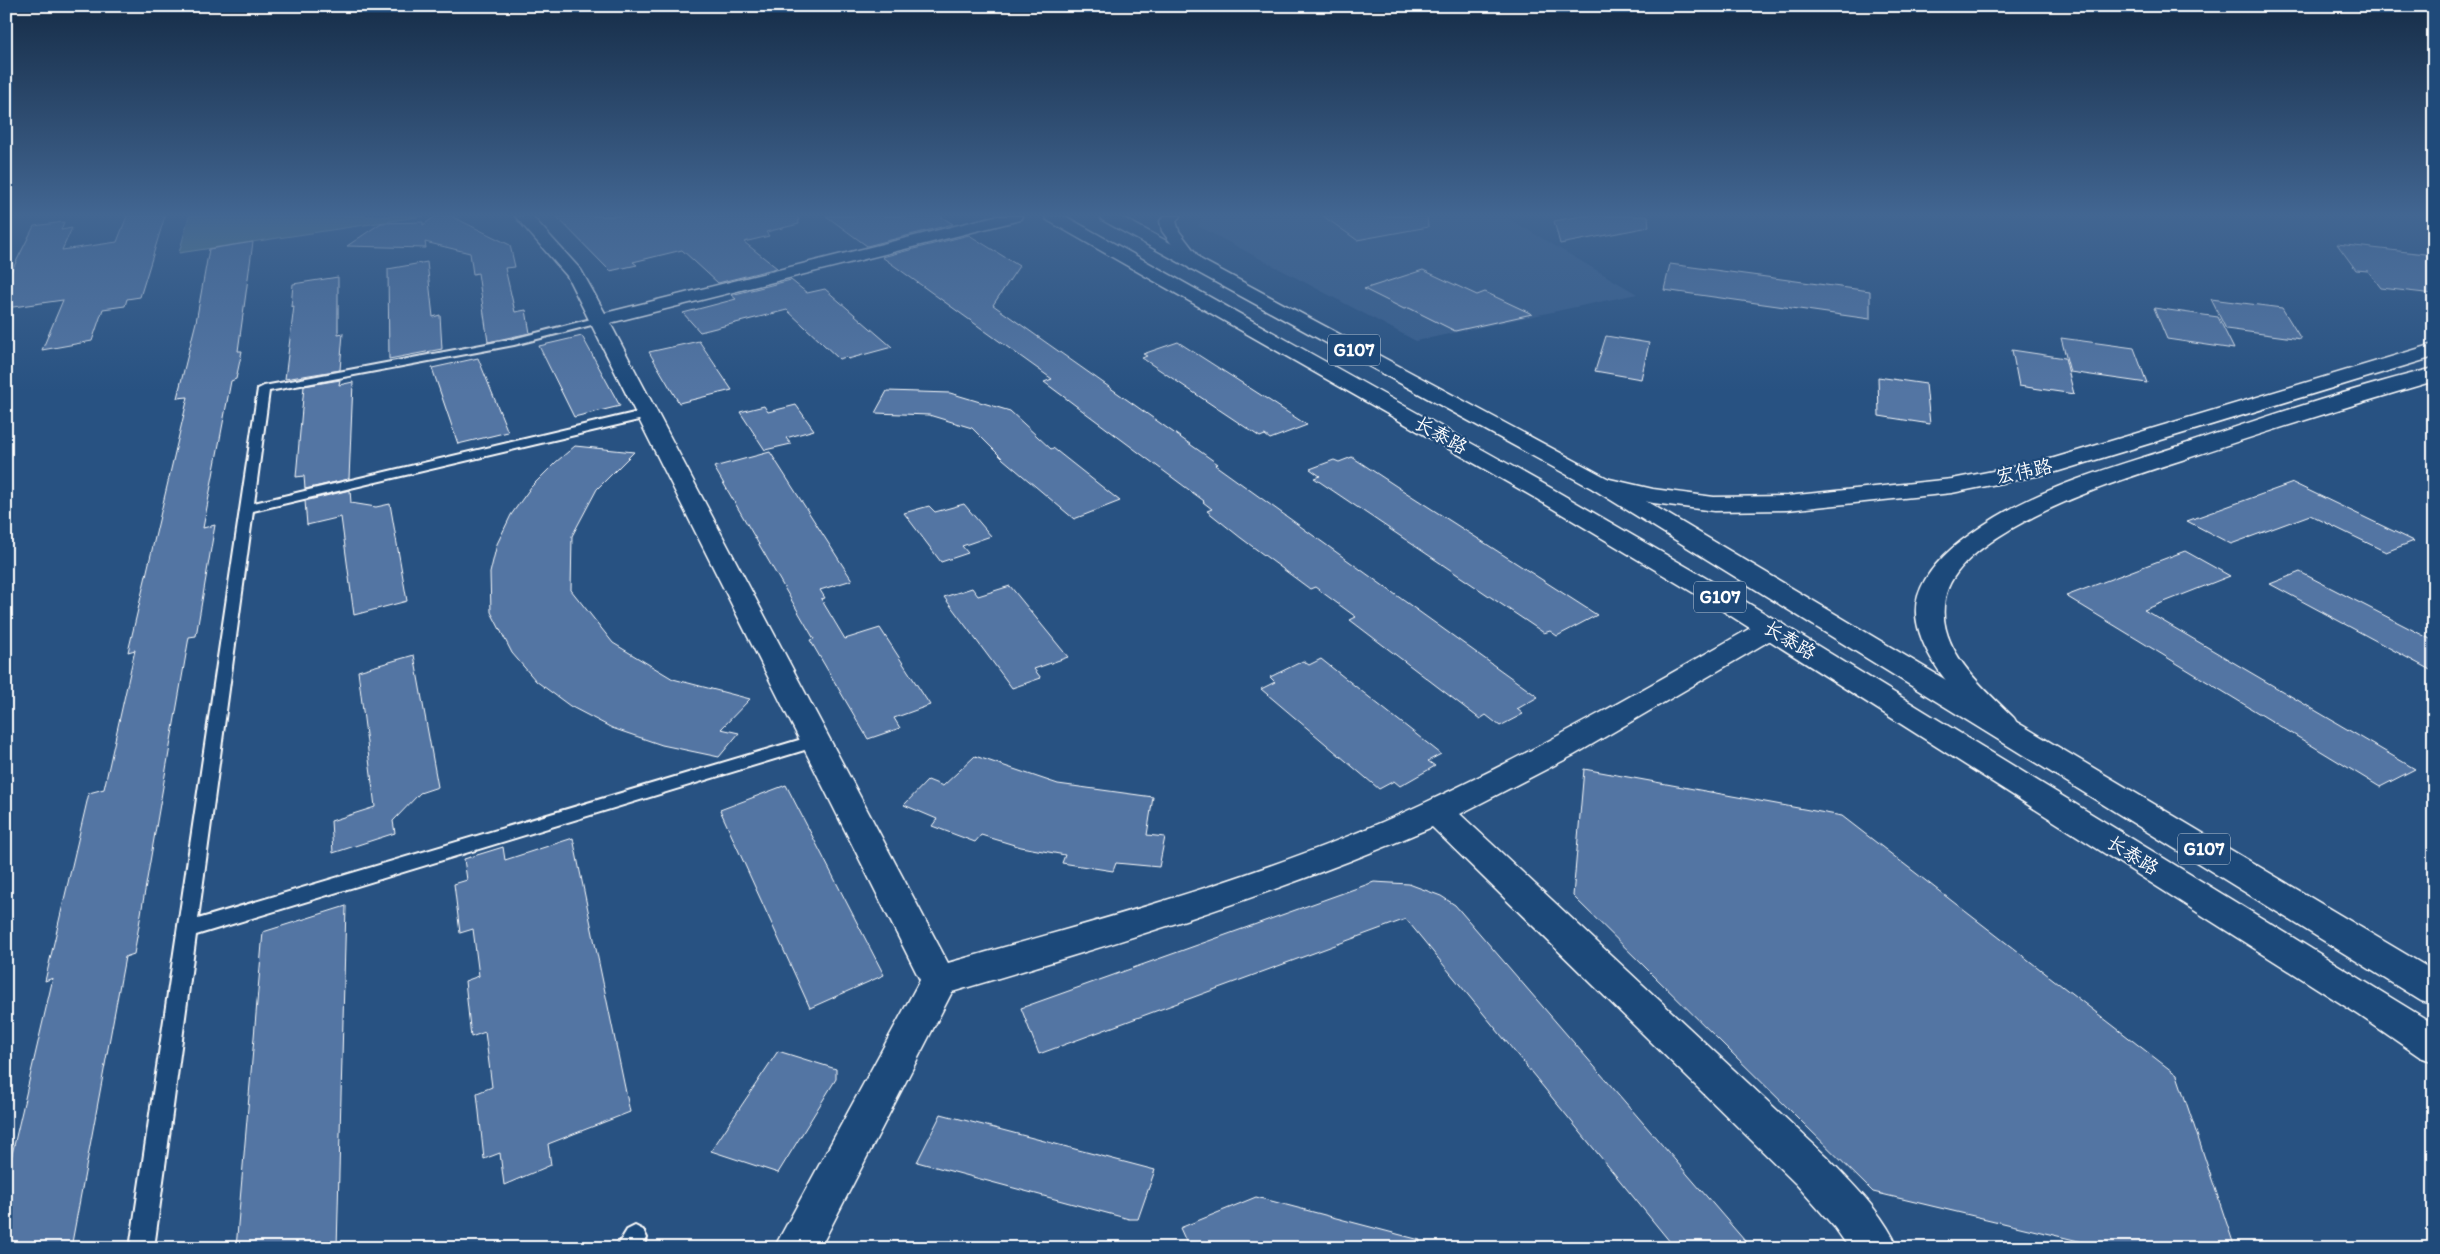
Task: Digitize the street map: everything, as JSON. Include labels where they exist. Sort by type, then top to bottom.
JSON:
[{"type":"main road","points":[[575,275],[939,981]]},
{"type":"main road","points":[[599,320],[780,275]]},
{"type":"main road","name":"长泰路","points":[[1157,275],[1543,492],[1771,628],[2372,1004],[2434,1045]]},
{"type":"main road","name":"长泰路","points":[[1214,275],[1601,484],[2434,990]]},
{"type":"main road","name":"宏伟路","points":[[1601,484],[1653,496],[1714,504],[1788,502],[1952,486],[2048,467],[2434,350]]},
{"type":"main road","name":"宏伟路","points":[[2008,730],[1963,685],[1940,653],[1929,609],[1938,581],[1962,552],[2002,524],[2080,486],[2434,374]]},
{"type":"main road","points":[[796,1248],[939,981],[1157,917],[1239,890],[1351,848],[1514,774],[1771,628]]},
{"type":"main road","points":[[1436,811],[1811,1170],[1850,1213],[1876,1248]]},
{"type":"main road","points":[[2401,969],[2434,984]]},
{"type":"main road","points":[[2372,1004],[2434,1062]]},
{"type":"lane","points":[[142,1248],[264,389],[514,342],[599,320]]},
{"type":"lane","points":[[247,509],[647,414]]},
{"type":"lane","points":[[187,930],[815,741]]},
{"type":"shaded area","points":[[1290,275],[1604,275],[1637,294],[1416,341]]},
{"type":"building","points":[[10,275],[147,275],[140,297],[127,299],[125,306],[103,309],[92,341],[42,350],[63,300],[6,308],[6,282]]},
{"type":"building","points":[[204,275],[249,275],[238,351],[242,351],[236,379],[231,381],[203,528],[215,525],[196,636],[189,637],[134,954],[125,957],[71,1248],[6,1248],[6,1180],[53,978],[45,981],[89,793],[104,789],[135,650],[128,652],[188,397],[177,398],[196,322]]},
{"type":"building","points":[[388,275],[428,275],[433,317],[440,315],[442,349],[389,359]]},
{"type":"building","points":[[478,275],[506,275],[515,312],[526,310],[530,333],[488,342]]},
{"type":"building","points":[[709,275],[751,275],[718,283]]},
{"type":"building","points":[[906,275],[1013,275],[993,305],[1218,464],[1215,465],[1538,697],[1517,709],[1523,714],[1500,726],[1486,715],[1480,719],[1350,620],[1356,617],[1315,587],[1310,589],[1241,538],[1207,511],[1212,509],[1204,501],[1044,382],[1052,379]]},
{"type":"building","points":[[1409,275],[1433,275],[1477,295],[1485,292],[1532,314],[1455,331],[1409,308],[1404,309],[1364,289]]},
{"type":"building","points":[[1668,275],[1748,275],[1870,291],[1870,319],[1664,290]]},
{"type":"building","points":[[2371,275],[2434,275],[2434,294],[2381,288]]},
{"type":"building","points":[[338,277],[338,334],[343,333],[340,370],[285,379],[294,306],[291,307],[293,284]]},
{"type":"building","points":[[791,280],[807,293],[825,289],[892,347],[848,359],[846,357],[839,359],[787,310],[700,332],[683,313],[736,299],[731,295]]},
{"type":"building","points":[[2211,299],[2282,308],[2301,339],[2226,329]]},
{"type":"building","points":[[2154,308],[2218,317],[2234,349],[2167,339]]},
{"type":"building","points":[[582,336],[620,406],[574,417],[539,346]]},
{"type":"building","points":[[1606,336],[1649,343],[1641,379],[1595,371]]},
{"type":"building","points":[[2061,338],[2134,348],[2147,383],[2070,372]]},
{"type":"building","points":[[699,341],[732,390],[679,403],[649,352]]},
{"type":"building","points":[[1178,342],[1307,425],[1270,439],[1265,435],[1260,437],[1142,358],[1147,356],[1143,354]]},
{"type":"building","points":[[2012,350],[2065,358],[2074,394],[2019,386]]},
{"type":"building","points":[[478,358],[508,432],[458,444],[432,368]]},
{"type":"building","points":[[1878,377],[1926,384],[1930,424],[1879,416]]},
{"type":"building","points":[[340,380],[339,385],[353,382],[349,479],[305,489],[304,476],[296,477],[304,386]]},
{"type":"building","points":[[887,391],[950,393],[1010,411],[1051,449],[1053,448],[1120,501],[1074,519],[1003,459],[972,428],[929,415],[875,413]]},
{"type":"building","points":[[796,405],[814,430],[786,438],[791,444],[765,450],[740,412],[764,406],[768,412]]},
{"type":"building","points":[[575,446],[634,452],[597,489],[572,536],[571,590],[613,643],[673,679],[750,699],[721,729],[739,733],[719,757],[662,745],[612,728],[570,706],[536,681],[512,653],[491,612],[490,573],[497,544],[511,515],[531,487]]},
{"type":"building","points":[[770,452],[852,580],[820,590],[825,598],[821,599],[845,639],[880,628],[930,705],[894,718],[900,728],[868,739],[810,640],[814,639],[714,467]]},
{"type":"building","points":[[1352,457],[1597,615],[1557,636],[1550,631],[1544,633],[1314,478],[1320,476],[1310,469],[1334,460],[1339,462]]},
{"type":"building","points":[[2293,483],[2414,541],[2386,552],[2310,515],[2231,544],[2187,521]]},
{"type":"building","points":[[350,490],[351,503],[376,507],[390,504],[407,601],[354,615],[341,517],[307,525],[305,501]]},
{"type":"building","points":[[964,504],[991,536],[962,546],[968,553],[941,562],[904,513],[929,506],[935,512]]},
{"type":"building","points":[[2185,551],[2230,576],[2144,610],[2415,769],[2380,787],[2066,596]]},
{"type":"building","points":[[2300,572],[2434,641],[2434,672],[2270,584]]},
{"type":"building","points":[[1010,586],[1068,657],[1034,669],[1041,678],[1012,688],[944,597],[972,588],[978,596]]},
{"type":"building","points":[[414,655],[438,787],[420,793],[393,821],[395,833],[333,853],[331,821],[375,807],[358,671]]},
{"type":"building","points":[[1321,659],[1441,754],[1428,761],[1435,766],[1400,786],[1394,781],[1379,789],[1261,689],[1275,682],[1270,677],[1303,661],[1309,665]]},
{"type":"building","points":[[975,756],[1058,784],[1153,797],[1147,835],[1165,837],[1159,867],[1116,863],[1113,871],[1062,863],[1065,855],[1021,847],[981,835],[975,842],[932,826],[937,819],[904,805],[928,780],[943,786]]},
{"type":"building","points":[[1584,769],[1842,816],[2177,1075],[2235,1248],[2108,1248],[1873,1192],[1573,896]]},
{"type":"building","points":[[786,785],[884,975],[810,1008],[720,810]]},
{"type":"building","points":[[573,838],[630,1112],[548,1144],[551,1165],[504,1185],[500,1153],[484,1159],[477,1093],[492,1087],[485,1032],[471,1037],[465,981],[479,976],[473,929],[460,933],[454,884],[467,880],[464,859],[503,847],[505,860]]},
{"type":"building","points":[[1374,882],[1409,884],[1441,896],[1455,905],[1751,1248],[1675,1248],[1406,919],[1039,1054],[1021,1008]]},
{"type":"building","points":[[346,906],[337,1248],[236,1248],[263,932]]},
{"type":"building","points":[[778,1051],[836,1069],[836,1079],[778,1173],[711,1151]]},
{"type":"building","points":[[941,1114],[1155,1170],[1138,1219],[1129,1219],[917,1162]]},
{"type":"building","points":[[1256,1197],[1420,1240],[1419,1248],[1189,1248],[1180,1228]]}]
